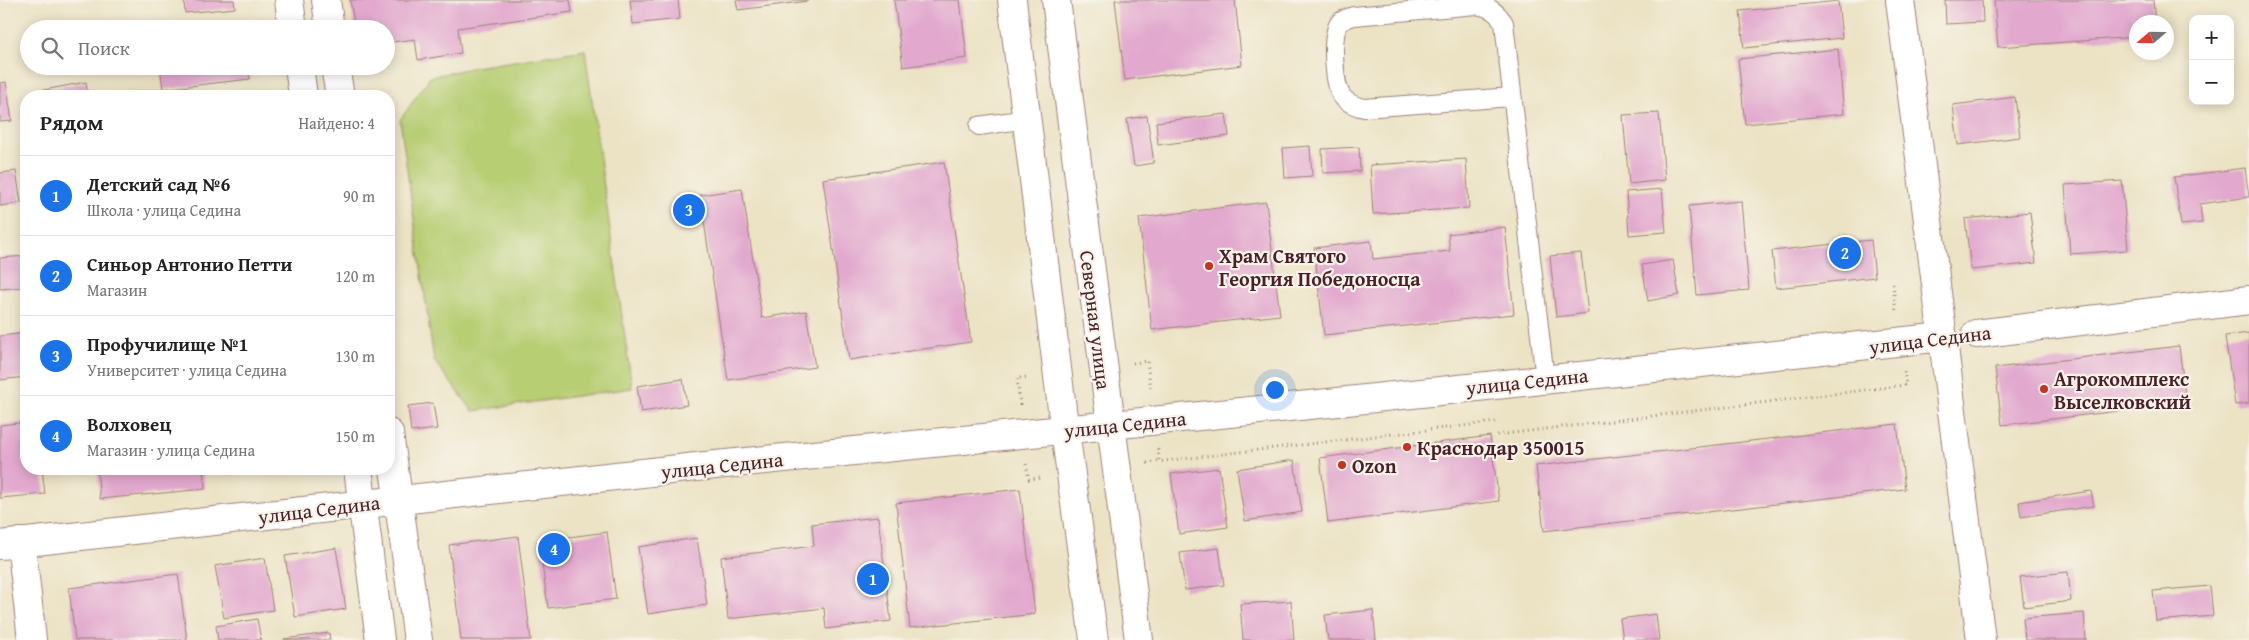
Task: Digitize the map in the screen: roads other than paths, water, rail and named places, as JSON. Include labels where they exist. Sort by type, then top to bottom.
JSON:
[{"type":"main road","points":[[289,0],[292,20]]},
{"type":"main road","points":[[326,0],[329,20]]},
{"type":"main road","points":[[1012,0],[1064,423],[1094,640]]},
{"type":"main road","name":"Северная улица","points":[[1056,0],[1139,640]]},
{"type":"main road","points":[[1900,0],[1933,278],[1943,337],[1981,640]]},
{"type":"main road","points":[[300,75],[302,90]]},
{"type":"main road","points":[[336,75],[339,90]]},
{"type":"main road","name":"улица Седина","points":[[11,544],[837,453],[1064,423],[1545,379],[1976,334],[2249,300]]},
{"type":"main road","points":[[359,475],[380,640]]},
{"type":"main road","points":[[395,475],[418,640]]},
{"type":"main road","points":[[11,544],[32,640]]},
{"type":"lane","points":[[1512,97],[1364,108],[1351,105],[1341,96],[1338,86],[1333,44],[1335,30],[1341,22],[1354,16],[1476,5],[1488,6],[1497,13],[1504,23],[1545,379]]},
{"type":"lane","points":[[979,126],[1027,119]]},
{"type":"place","name":"Профучилище №1","points":[[689,210]]},
{"type":"place","name":"Синьор Антонио Петти","points":[[1845,253]]},
{"type":"place","name":"Храм Святого Георгия Победоносца","points":[[1209,266]]},
{"type":"place","name":"Агрокомплекс Выселковский","points":[[2044,389]]},
{"type":"place","name":"Краснодар 350015","points":[[1407,447]]},
{"type":"place","name":"Ozon","points":[[1342,465]]},
{"type":"place","name":"Волховец","points":[[554,549]]},
{"type":"place","name":"Детский сад №6","points":[[873,579]]}]
